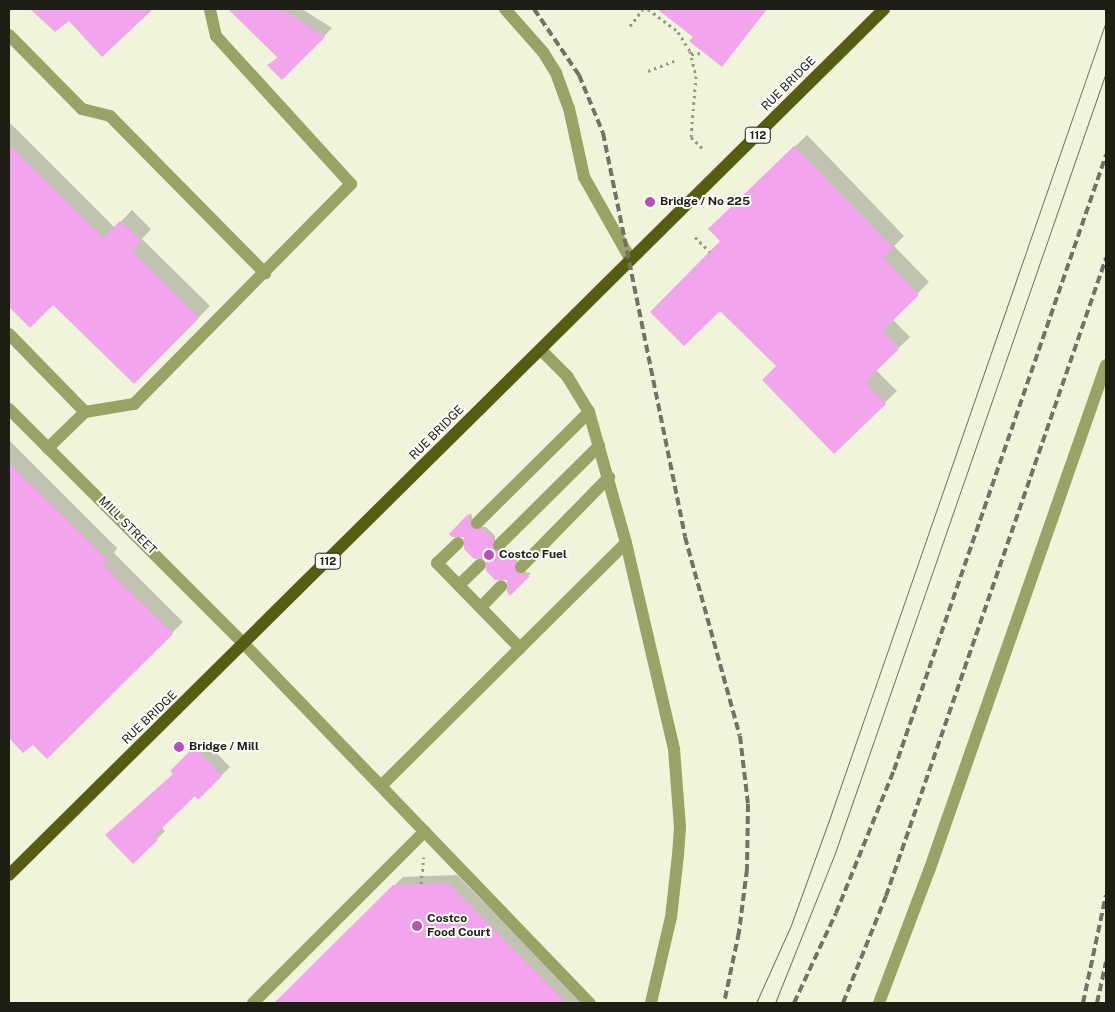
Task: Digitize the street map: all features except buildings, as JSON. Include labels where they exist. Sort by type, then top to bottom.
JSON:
[{"type":"main road","name":"RUE BRIDGE","points":[[9,875],[884,9]]},
{"type":"street","points":[[48,448],[85,412],[134,404],[352,184],[216,36],[210,9]]},
{"type":"street","points":[[505,9],[543,52],[556,73],[569,108],[584,177],[631,260]]},
{"type":"street","points":[[9,35],[82,109],[110,116],[265,272]]},
{"type":"street","points":[[9,334],[85,412]]},
{"type":"street","points":[[541,350],[566,376],[589,412],[626,543],[674,749],[680,826],[671,917],[651,1003]]},
{"type":"street","points":[[879,1003],[929,871],[1106,365]]},
{"type":"street","name":"MILL STREET","points":[[9,409],[244,644],[590,1003]]},
{"type":"street","points":[[477,523],[589,412]]},
{"type":"street","points":[[499,545],[599,446]]},
{"type":"street","points":[[521,567],[609,478]]},
{"type":"street","points":[[458,543],[438,563],[520,648]]},
{"type":"street","points":[[381,786],[626,543]]},
{"type":"street","points":[[459,585],[480,565]]},
{"type":"street","points":[[481,607],[501,586]]},
{"type":"street","points":[[253,1003],[425,831]]},
{"type":"path","points":[[630,26],[643,9]]},
{"type":"path","points":[[648,9],[678,32],[691,54],[696,76],[691,137],[702,148]]},
{"type":"path","points":[[691,54],[704,53]]},
{"type":"path","points":[[648,71],[674,61]]},
{"type":"path","points":[[695,237],[710,252]]},
{"type":"path","points":[[421,884],[423,868]]},
{"type":"tram line","points":[[756,1003],[791,925],[828,823],[1106,21]]},
{"type":"tram line","points":[[775,1003],[835,853],[1106,72]]},
{"type":"railway","points":[[534,9],[579,75],[603,133],[685,537],[740,736],[748,804],[747,869],[739,932],[724,1003]]},
{"type":"railway","points":[[794,1003],[836,913],[894,770],[1106,155]]},
{"type":"railway","points":[[843,1003],[886,896],[1106,258]]},
{"type":"railway","points":[[1083,1003],[1106,895]]},
{"type":"railway","points":[[1097,1003],[1106,962]]},
{"type":"place","name":"Bridge / No 225","points":[[650,202]]},
{"type":"place","name":"Costco Fuel","points":[[489,555]]},
{"type":"place","name":"Bridge / Mill","points":[[179,747]]},
{"type":"place","name":"Costco Food Court","points":[[417,926]]}]
